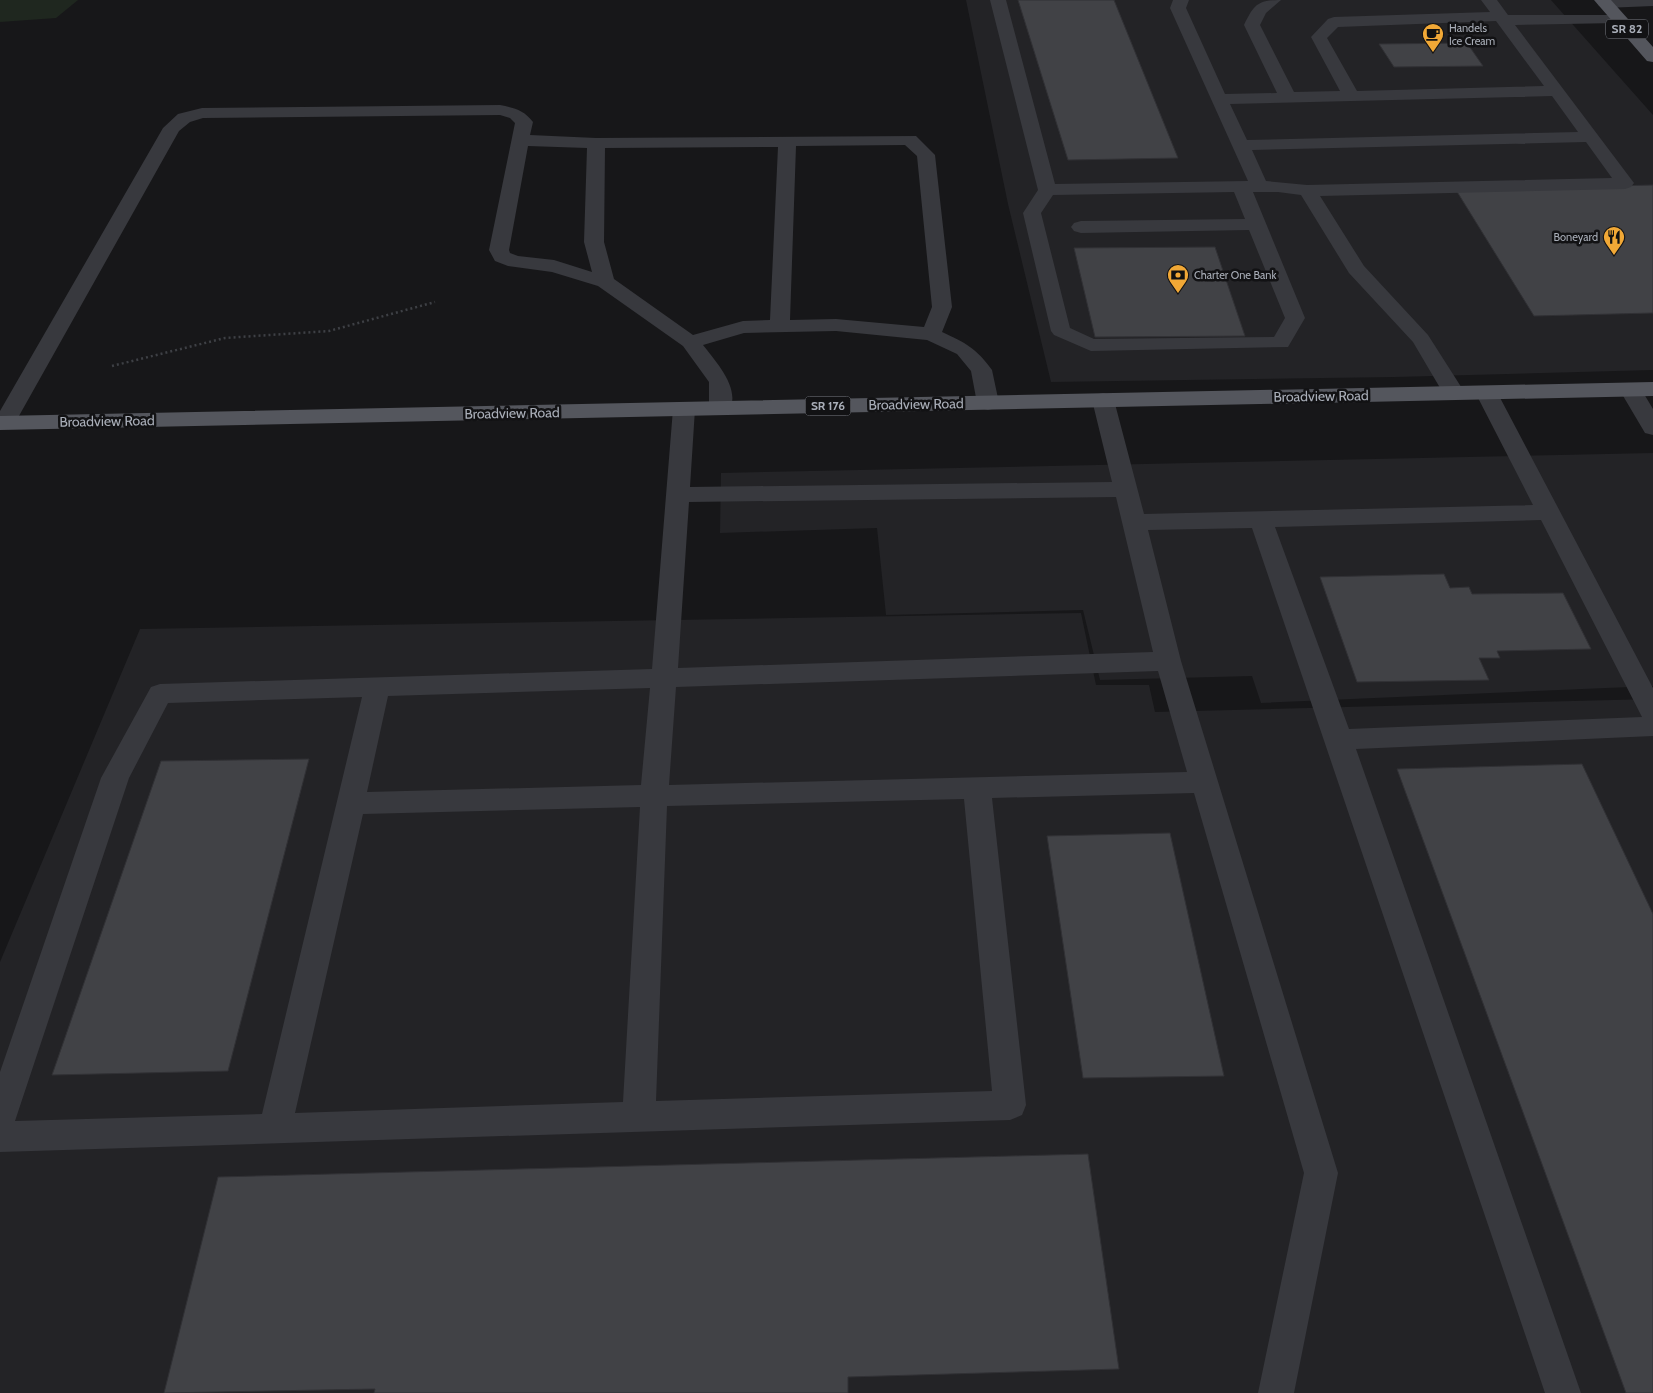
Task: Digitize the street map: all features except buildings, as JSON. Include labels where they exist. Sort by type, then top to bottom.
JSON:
[{"type":"main road","name":"SR 82","points":[[1604,2],[1653,57]]},
{"type":"main road","name":"Broadview Road","points":[[2,423],[1653,390]]},
{"type":"lane","points":[[998,0],[1046,190],[1032,213],[1061,331],[1091,346],[1281,343],[1295,318],[1257,224],[1240,145],[1178,8],[1181,0]]},
{"type":"lane","points":[[1273,0],[1259,11],[1252,25],[1288,97]]},
{"type":"lane","points":[[1046,190],[1278,186],[1307,191],[1625,183],[1489,0]]},
{"type":"lane","points":[[1604,2],[1653,2]]},
{"type":"lane","points":[[1351,96],[1319,37],[1334,22],[1502,18],[1617,18]]},
{"type":"lane","points":[[1219,99],[1557,91]]},
{"type":"lane","points":[[2,423],[172,128],[184,118],[202,113],[500,110],[516,114],[524,122],[499,250],[502,258],[515,262],[554,266],[605,282],[636,306],[690,342],[720,382],[720,408]]},
{"type":"lane","points":[[1240,145],[1590,137]]},
{"type":"lane","points":[[521,140],[596,143],[910,140],[926,155],[942,307],[930,334]]},
{"type":"lane","points":[[780,326],[787,142]]},
{"type":"lane","points":[[596,143],[594,242],[605,282]]},
{"type":"lane","points":[[1307,191],[1356,269],[1421,339],[1454,393]]},
{"type":"lane","points":[[1082,227],[1257,224]]},
{"type":"lane","points":[[690,342],[743,327],[836,325],[930,334],[964,350],[981,370],[988,403]]},
{"type":"lane","points":[[1630,389],[1653,428]]},
{"type":"lane","points":[[1486,392],[1653,712]]},
{"type":"lane","points":[[1103,400],[1168,661],[1321,1172],[1276,1393]]},
{"type":"lane","points":[[639,1117],[654,796],[684,409]]},
{"type":"lane","points":[[678,495],[1125,489]]},
{"type":"lane","points":[[1134,522],[1548,512]]},
{"type":"lane","points":[[1261,520],[1339,740],[1563,1393]]},
{"type":"lane","points":[[0,1119],[115,778],[160,694],[1168,661]]},
{"type":"lane","points":[[275,1128],[377,687]]},
{"type":"lane","points":[[1339,740],[1653,726]]},
{"type":"lane","points":[[351,803],[1204,782]]},
{"type":"lane","points":[[0,1137],[1010,1105],[977,788]]},
{"type":"path","points":[[112,366],[142,361],[195,344],[242,336],[301,335],[326,332],[413,306],[435,302]]},
{"type":"shaded area","points":[[0,0],[78,0],[56,18],[0,22]]},
{"type":"shaded area","points":[[966,0],[1551,0],[1653,115],[1653,370],[1395,377],[1051,382],[1008,204]]},
{"type":"shaded area","points":[[1653,453],[1653,686],[1261,703],[1252,676],[1100,680],[1083,610],[886,615],[877,528],[720,533],[721,473]]},
{"type":"shaded area","points":[[1081,613],[1096,685],[1149,685],[1155,712],[1653,699],[1653,1393],[0,1393],[0,962],[140,629]]},
{"type":"place","name":"Handels Ice Cream","points":[[1433,53]]},
{"type":"place","name":"Boneyard","points":[[1614,256]]},
{"type":"place","name":"Charter One Bank","points":[[1178,294]]}]
